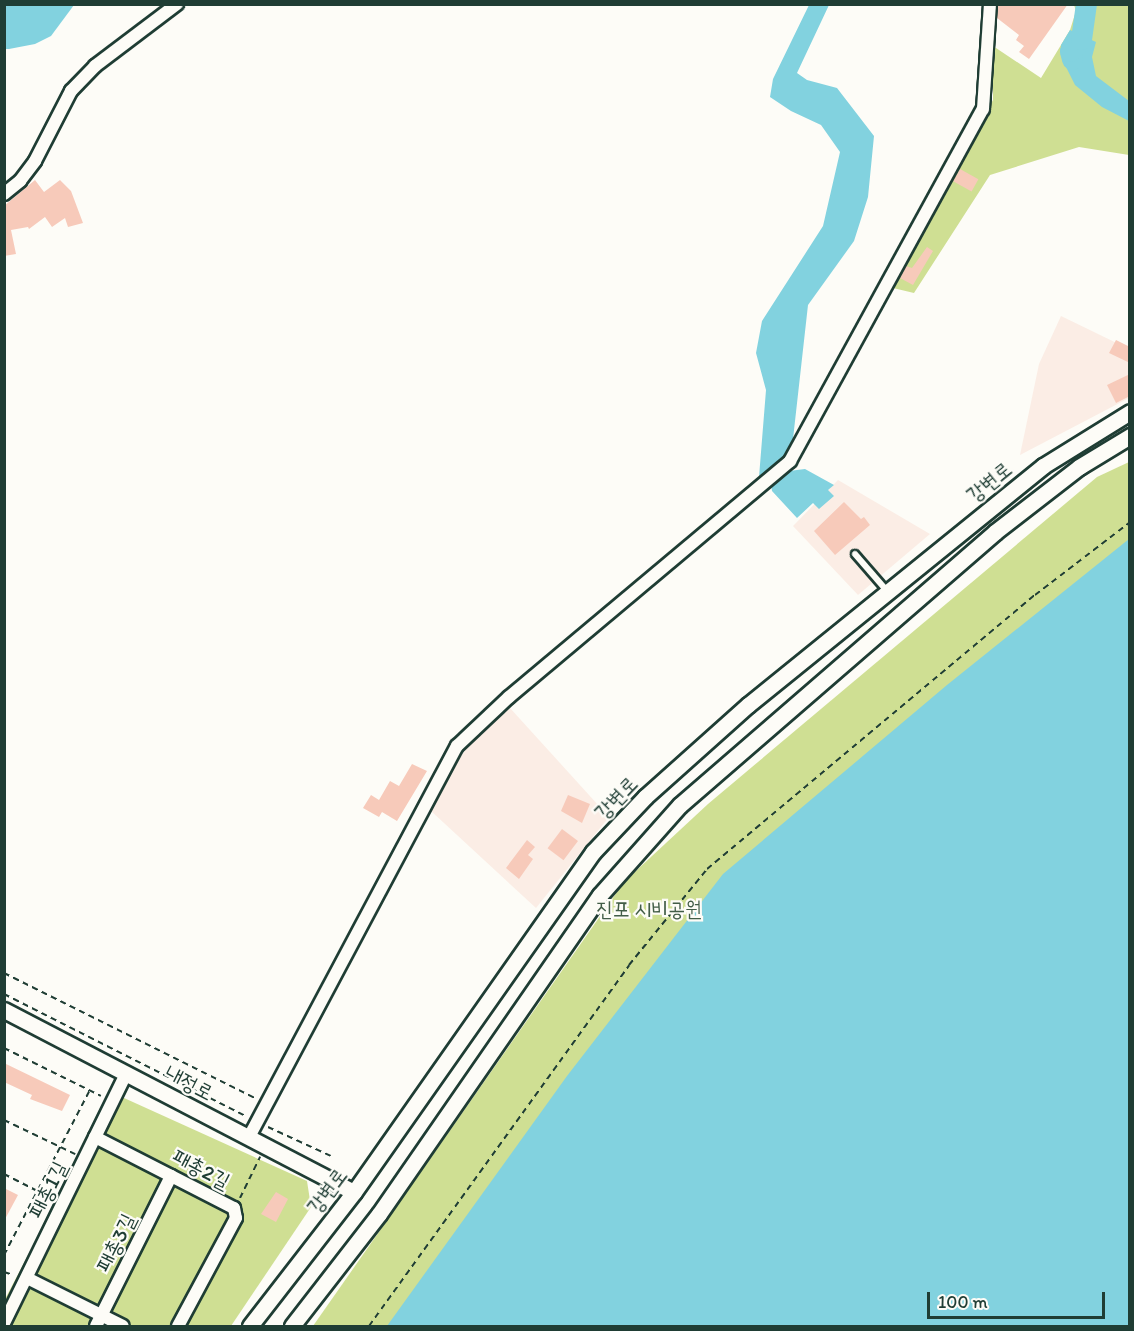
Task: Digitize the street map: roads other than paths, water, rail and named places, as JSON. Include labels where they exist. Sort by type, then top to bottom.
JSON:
[{"type":"street","points":[[4,194],[20,182],[35,161],[71,91],[95,66],[177,4]]},
{"type":"street","points":[[249,1137],[457,746],[508,697],[790,461],[983,109],[990,4]]},
{"type":"street","name":"강변로","points":[[250,1326],[354,1192],[593,852],[645,797],[748,705],[1043,466],[1130,412]]},
{"type":"street","name":"강변로","points":[[292,1326],[379,1214],[600,895],[637,850],[680,805],[733,756],[845,663],[995,532],[1079,468],[1130,436]]},
{"type":"street","name":"내정로","points":[[4,1011],[354,1192]]},
{"type":"street","name":"패총1길","points":[[4,1323],[126,1074]]},
{"type":"street","name":"패총2길","points":[[95,1137],[234,1209],[236,1218],[178,1326]]},
{"type":"street","name":"패총3길","points":[[99,1321],[171,1176]]},
{"type":"street","points":[[27,1278],[99,1321],[123,1326]]},
{"type":"lane","points":[[855,554],[888,591]]},
{"type":"water","points":[[4,5],[74,5],[51,36],[35,44],[5,49]]},
{"type":"water","points":[[809,5],[829,5],[797,73],[807,80],[837,88],[874,136],[868,197],[854,241],[808,305],[793,439],[780,463],[764,478],[759,477],[766,390],[756,353],[762,321],[823,226],[840,152],[821,125],[791,111],[770,97],[773,79]]},
{"type":"water","points":[[1070,30],[1096,42],[1092,57],[1096,76],[1129,101],[1129,121],[1102,107],[1075,85],[1063,61],[1061,45]]},
{"type":"water","points":[[805,469],[834,485],[828,490],[834,496],[819,509],[813,503],[797,518],[772,491],[771,484],[789,471]]},
{"type":"water","points":[[1129,539],[1129,1326],[387,1326],[567,1076],[723,874],[947,685]]},
{"type":"waterway","points":[[1072,59],[1070,51],[1081,39],[1086,4]]},
{"type":"park label","name":"진포 시비공원","points":[[649,909]]}]
